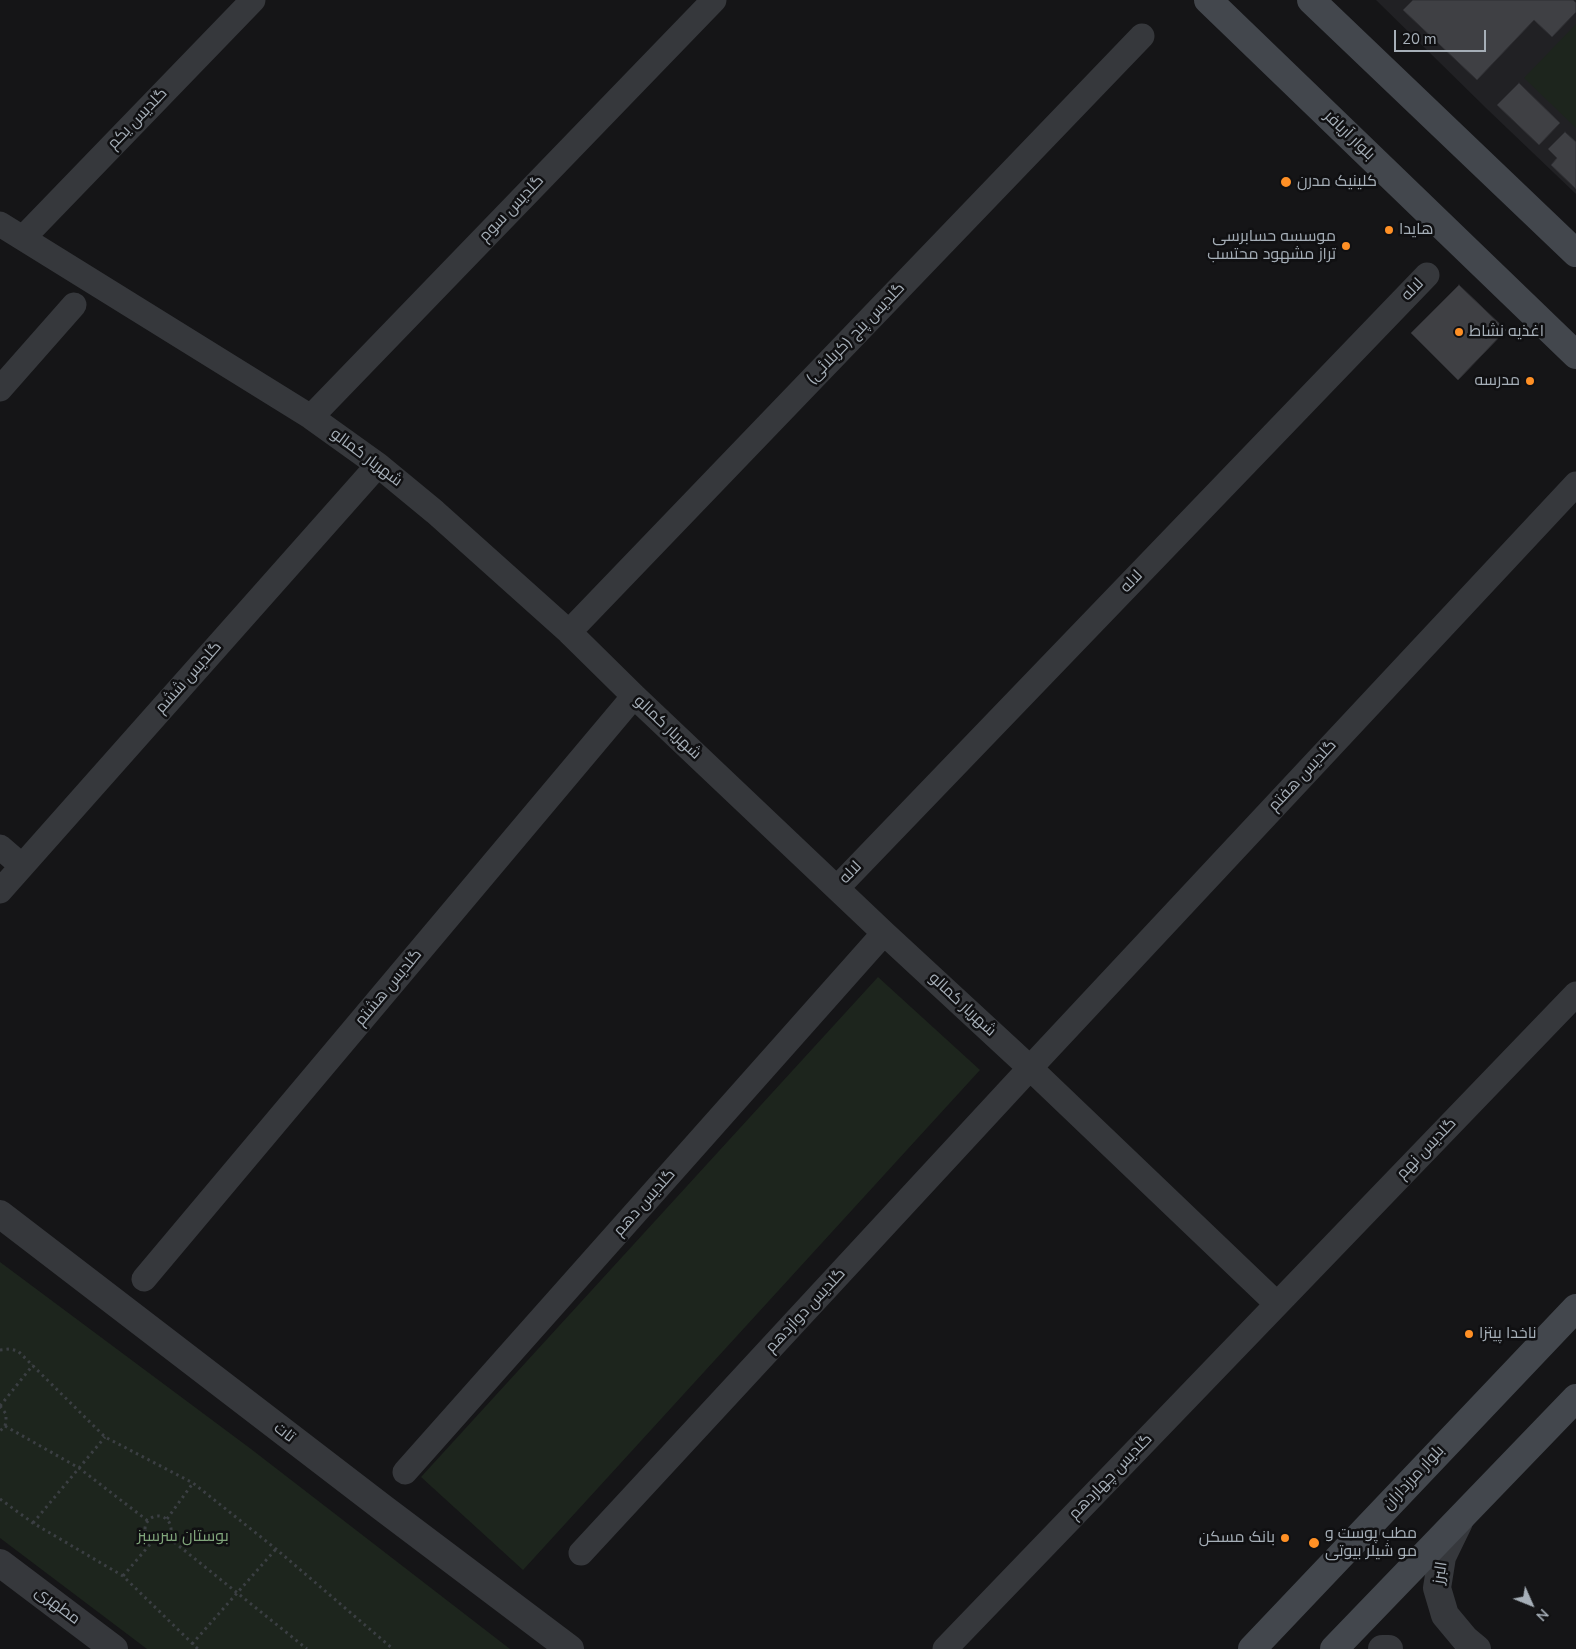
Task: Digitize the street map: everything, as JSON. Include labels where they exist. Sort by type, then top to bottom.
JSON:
[{"type":"main road","name":"بلوار آریافر","points":[[1208,0],[1576,355]]},
{"type":"main road","points":[[1312,0],[1576,254]]},
{"type":"main road","name":"بلوار مرزداران","points":[[1252,1649],[1576,1308]]},
{"type":"main road","points":[[1334,1649],[1576,1398]]},
{"type":"street","name":"گلدیس یکم","points":[[23,238],[253,0]]},
{"type":"street","name":"گلدیس سوم","points":[[311,417],[714,0]]},
{"type":"street","name":"گلدیس پنج (کربلائی)","points":[[569,632],[1142,36]]},
{"type":"street","name":"شهریار کمالو","points":[[0,224],[311,417],[378,465],[435,512],[569,632],[634,696],[884,933],[1030,1068],[1277,1304]]},
{"type":"street","name":"لاله","points":[[837,888],[1427,275]]},
{"type":"street","points":[[0,389],[74,305]]},
{"type":"street","name":"گلدیس ششم","points":[[0,891],[378,465]]},
{"type":"street","name":"گلدیس هفتم","points":[[1030,1068],[1576,484]]},
{"type":"street","name":"گلدیس هشتم","points":[[144,1279],[634,696]]},
{"type":"street","points":[[0,847],[22,866]]},
{"type":"street","name":"گلدیس دهم","points":[[405,1472],[884,933]]},
{"type":"street","name":"گلدیس نهم","points":[[1277,1304],[1576,994]]},
{"type":"street","name":"گلدیس دوازدهم","points":[[581,1553],[1030,1068]]},
{"type":"street","name":"تات","points":[[0,1214],[570,1649]]},
{"type":"street","name":"گلدیس چهاردهم","points":[[945,1649],[1277,1304]]},
{"type":"street","name":"البرز","points":[[1462,1516],[1442,1557],[1437,1588],[1445,1615],[1477,1649]]},
{"type":"street","name":"مطهری","points":[[0,1563],[114,1649]]},
{"type":"street","points":[[1382,1649],[1389,1649]]},
{"type":"path","points":[[0,1350],[10,1348],[18,1352],[105,1437],[193,1483],[276,1549],[393,1649]]},
{"type":"path","points":[[0,1431],[5,1426],[6,1414],[0,1406],[33,1365]]},
{"type":"path","points":[[5,1426],[79,1468],[148,1521]]},
{"type":"path","points":[[33,1523],[105,1437]]},
{"type":"path","points":[[168,1519],[193,1483]]},
{"type":"path","points":[[0,1498],[33,1523],[123,1576],[198,1649]]},
{"type":"path","points":[[157,1516],[168,1519],[172,1534],[161,1543],[152,1542],[146,1534],[148,1521],[157,1516]]},
{"type":"path","points":[[169,1538],[307,1649]]},
{"type":"path","points":[[123,1576],[152,1542]]},
{"type":"path","points":[[192,1644],[276,1549]]},
{"type":"shaded area","points":[[1376,0],[1576,0],[1576,194],[1487,109]]},
{"type":"green space","points":[[1576,24],[1576,128],[1524,78]]},
{"type":"green space","points":[[878,977],[980,1070],[523,1570],[421,1477]]},
{"type":"green space","name":"بوستان سرسبز","points":[[0,1262],[251,1449],[510,1649],[147,1649],[0,1538]]},
{"type":"building","points":[[1413,0],[1573,0],[1576,3],[1576,12],[1552,37],[1534,20],[1477,80],[1403,10]]},
{"type":"building","points":[[1519,83],[1560,123],[1539,145],[1497,105]]},
{"type":"building","points":[[1565,132],[1576,142],[1576,189],[1551,165],[1557,158],[1548,149]]},
{"type":"building","name":"اغذیه نشاط","points":[[1459,285],[1506,330],[1458,380],[1411,333]]},
{"type":"place","name":"کلینیک مدرن","points":[[1286,182]]},
{"type":"place","name":"هایدا","points":[[1389,230]]},
{"type":"place","name":"موسسه حسابرسی تراز مشهود محتسب","points":[[1346,246]]},
{"type":"place","name":"اغذیه نشاط","points":[[1459,332]]},
{"type":"place","name":"مدرسه","points":[[1530,381]]},
{"type":"place","name":"ناخدا پیتزا","points":[[1469,1334]]},
{"type":"place","name":"بانک مسکن","points":[[1285,1538]]},
{"type":"place","name":"مطب پوست و مو شیلر بیوتی","points":[[1314,1543]]}]
